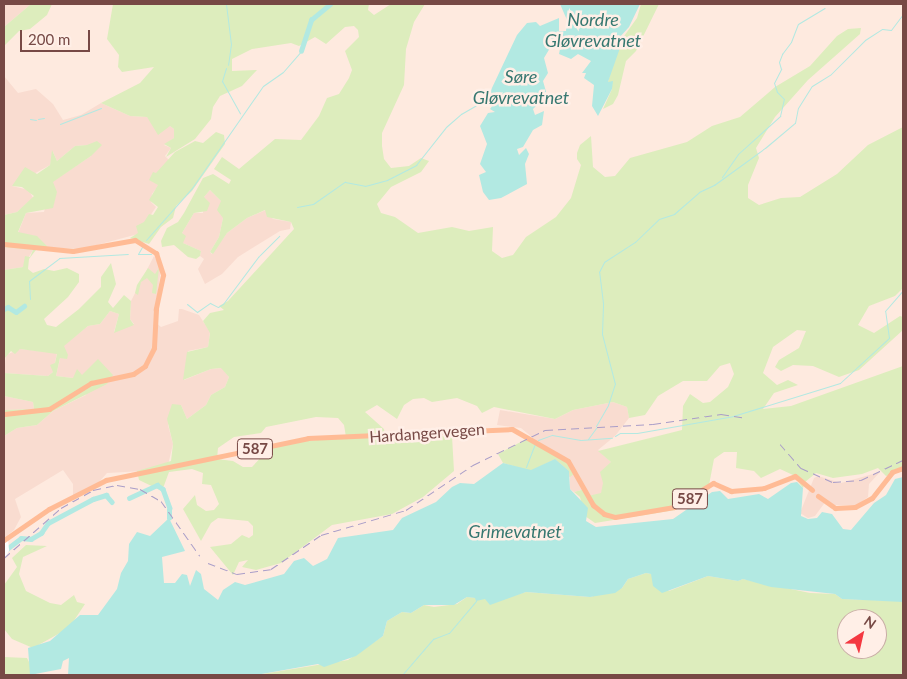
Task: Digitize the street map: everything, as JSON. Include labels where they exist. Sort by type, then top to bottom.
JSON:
[{"type":"main road","points":[[4,244],[74,251],[135,240],[149,246],[158,257],[163,275],[154,351],[142,368],[91,383],[49,409],[4,414]]},
{"type":"main road","name":"Hardangervegen","points":[[6,544],[48,509],[106,480],[186,465],[278,442],[501,428],[519,430],[571,464],[593,505],[611,516],[624,517],[674,508],[713,483],[731,491],[764,488],[795,476],[812,490]]},
{"type":"main road","points":[[818,496],[835,508],[855,507],[872,498],[892,472],[903,468]]},
{"type":"street","points":[[4,556],[6,544]]},
{"type":"shaded area","points":[[4,4],[31,4],[4,27]]},
{"type":"shaded area","points":[[4,76],[18,93],[36,89],[53,104],[63,120],[81,115],[101,103],[130,116],[147,117],[156,127],[170,126],[174,129],[174,138],[164,145],[171,148],[165,156],[170,161],[158,173],[158,186],[152,194],[151,202],[156,207],[138,234],[82,249],[49,248],[35,236],[18,233],[26,213],[44,212],[52,182],[91,156],[87,145],[75,146],[57,161],[53,152],[50,165],[12,186],[29,190],[33,198],[17,212],[4,215]]},
{"type":"shaded area","points":[[210,190],[221,201],[223,218],[219,237],[210,252],[212,254],[227,233],[247,218],[266,210],[273,219],[291,222],[290,229],[280,231],[238,257],[222,274],[205,284],[198,269],[204,259],[200,256],[201,251],[183,243],[182,233],[194,213],[203,213],[204,197]]},
{"type":"shaded area","points":[[10,246],[33,250],[23,267],[4,270],[4,247]]},
{"type":"shaded area","points":[[154,256],[161,268],[154,321],[161,327],[178,321],[179,309],[182,309],[199,315],[210,332],[208,347],[188,351],[184,380],[211,369],[222,368],[229,377],[225,387],[211,395],[206,405],[187,419],[181,405],[168,425],[173,444],[168,465],[143,471],[107,473],[93,489],[73,496],[73,484],[63,470],[15,499],[21,517],[14,530],[4,538],[4,436],[17,428],[37,425],[53,411],[86,395],[82,375],[73,378],[56,376],[63,346],[88,326],[100,324],[110,311],[119,314],[114,332],[134,324],[130,319],[131,301]]},
{"type":"shaded area","points":[[20,349],[57,353],[53,372],[48,376],[4,373],[6,355]]},
{"type":"shaded area","points":[[4,396],[33,402],[34,409],[4,410]]},
{"type":"shaded area","points":[[613,402],[627,407],[629,418],[615,436],[598,450],[611,462],[601,494],[588,496],[585,489],[574,492],[570,489],[570,477],[523,463],[533,438],[521,428],[497,425],[500,410],[555,419],[573,410]]},
{"type":"shaded area","points":[[880,472],[869,484],[868,497],[857,505],[834,505],[826,501],[815,516],[808,518],[800,513],[814,478],[818,476],[841,483]]},
{"type":"green space","points":[[31,4],[52,4],[47,15],[30,29],[19,31],[4,46],[4,27]]},
{"type":"green space","points":[[113,4],[369,4],[368,10],[374,15],[391,4],[425,4],[414,22],[406,49],[404,85],[382,133],[382,146],[384,159],[391,168],[409,166],[421,158],[429,161],[421,172],[391,187],[377,204],[381,213],[395,217],[418,233],[452,227],[469,231],[493,227],[492,251],[502,258],[513,255],[526,237],[556,217],[571,198],[581,165],[577,159],[577,153],[580,145],[591,136],[593,167],[605,177],[615,176],[630,158],[687,142],[712,126],[740,117],[775,87],[810,66],[837,36],[848,29],[861,28],[860,34],[808,80],[775,117],[756,148],[759,158],[748,185],[748,198],[759,205],[781,198],[800,197],[837,174],[868,145],[903,127],[903,288],[895,296],[869,306],[858,325],[874,333],[900,316],[903,317],[903,330],[859,370],[839,377],[813,366],[793,365],[781,371],[775,367],[779,360],[799,348],[806,331],[797,330],[773,347],[763,373],[777,385],[788,380],[798,385],[774,393],[763,409],[791,406],[903,366],[903,471],[886,476],[878,468],[862,474],[833,478],[816,473],[805,482],[803,488],[793,475],[780,469],[761,478],[754,471],[736,468],[737,452],[724,452],[714,459],[709,485],[683,506],[675,510],[595,523],[585,516],[580,497],[574,492],[585,489],[588,496],[601,493],[603,483],[600,472],[611,462],[598,451],[682,430],[683,406],[690,394],[703,403],[710,402],[728,387],[734,374],[730,363],[720,366],[707,381],[683,381],[658,396],[645,415],[629,418],[627,407],[613,402],[573,410],[555,419],[494,407],[482,413],[477,406],[457,398],[432,402],[424,398],[413,399],[404,405],[397,419],[377,405],[365,412],[384,429],[385,436],[452,436],[454,471],[423,497],[392,514],[332,525],[281,563],[256,570],[242,567],[248,560],[239,562],[233,575],[210,547],[231,544],[242,535],[249,538],[253,535],[253,526],[248,521],[218,518],[211,523],[201,541],[183,509],[195,495],[197,505],[206,511],[214,510],[219,504],[211,485],[202,484],[203,473],[192,469],[169,472],[162,491],[139,480],[137,471],[171,461],[173,444],[167,419],[172,404],[181,405],[187,419],[206,405],[211,395],[225,387],[229,377],[221,368],[211,369],[183,380],[187,352],[208,347],[210,333],[203,321],[210,313],[224,310],[219,306],[228,301],[294,229],[291,222],[267,217],[265,210],[247,218],[227,233],[213,254],[210,252],[219,237],[223,218],[217,210],[221,201],[210,190],[204,197],[210,203],[207,211],[194,213],[182,233],[186,236],[183,243],[201,251],[200,256],[196,259],[188,257],[174,245],[162,247],[161,241],[167,228],[178,222],[184,213],[203,178],[213,174],[229,184],[231,180],[214,169],[222,157],[239,169],[275,139],[301,140],[319,116],[327,98],[339,94],[349,78],[352,70],[345,51],[359,37],[358,30],[354,26],[345,27],[326,44],[315,37],[299,46],[291,43],[252,49],[232,59],[232,71],[257,70],[242,86],[220,96],[213,107],[211,119],[195,139],[166,157],[171,148],[164,144],[174,138],[174,129],[170,126],[158,135],[147,117],[130,116],[101,103],[140,83],[154,67],[122,72],[118,67],[119,55],[107,39]],"holes":[[[316,417],[338,418],[344,425],[346,437],[280,444],[267,451],[252,467],[243,467],[233,461],[217,459],[218,448],[234,437],[261,433],[266,427]]]},
{"type":"green space","points":[[641,4],[659,4],[636,51],[626,61],[618,95],[613,104],[603,109],[612,89],[608,82],[617,46],[637,18]]},
{"type":"green space","points":[[216,132],[224,135],[225,144],[192,191],[176,206],[173,218],[161,227],[149,244],[130,238],[138,233],[136,226],[144,222],[149,214],[153,215],[158,207],[149,200],[158,185],[149,180],[153,172],[156,173],[175,152],[195,141],[203,143]]},
{"type":"green space","points":[[97,141],[102,145],[91,156],[53,182],[57,192],[53,208],[26,213],[18,232],[37,236],[49,248],[39,246],[29,259],[28,269],[33,273],[44,269],[54,271],[67,268],[79,274],[79,282],[68,297],[44,319],[47,325],[56,327],[79,309],[101,287],[101,277],[111,263],[116,284],[108,302],[113,308],[124,295],[131,301],[130,319],[134,325],[114,333],[119,314],[110,311],[100,324],[88,326],[64,346],[68,355],[67,359],[60,358],[56,376],[73,378],[77,369],[82,375],[98,359],[113,375],[107,384],[53,411],[37,425],[17,428],[4,436],[4,410],[34,409],[33,402],[4,396],[4,373],[48,376],[53,372],[50,365],[55,363],[57,354],[20,349],[15,354],[11,351],[4,359],[4,270],[23,267],[25,256],[30,257],[33,250],[4,247],[4,215],[17,212],[34,196],[22,187],[12,186],[25,167],[37,174],[50,165],[52,150],[57,161],[75,146],[87,145]]},
{"type":"green space","points":[[148,268],[155,274],[159,268],[156,294],[152,293],[153,285],[147,278],[141,282],[138,295],[135,293],[137,285]]},
{"type":"green space","points":[[528,438],[564,459],[575,473],[570,477],[569,471],[555,459],[531,471],[503,463],[498,454]]},
{"type":"green space","points":[[26,545],[47,546],[23,557],[19,574],[26,591],[50,603],[61,605],[74,595],[77,602],[85,604],[69,628],[33,648],[12,639],[4,629],[4,585],[17,567],[12,558]]},
{"type":"green space","points":[[646,573],[651,574],[669,591],[708,576],[738,581],[743,579],[810,593],[835,594],[842,599],[902,601],[903,675],[256,675],[348,660],[383,636],[387,621],[402,612],[411,613],[424,605],[434,607],[457,604],[467,597],[499,600],[526,592],[590,597],[622,588],[628,579]]},
{"type":"green space","points":[[4,657],[27,658],[31,666],[30,675],[4,675]]},
{"type":"water","name":"Søre Gløvrevatnet","points":[[560,4],[640,4],[629,27],[619,38],[620,48],[608,82],[613,81],[612,89],[598,116],[592,106],[594,85],[584,78],[586,73],[582,73],[591,61],[578,54],[571,59],[559,54],[563,33],[559,33],[544,58],[548,73],[543,81],[547,95],[533,109],[535,115],[544,111],[542,125],[533,130],[523,147],[517,149],[519,155],[526,148],[529,154],[525,164],[527,184],[501,198],[489,200],[483,192],[479,175],[486,172],[480,164],[487,144],[480,126],[488,113],[495,112],[490,109],[493,105],[491,90],[517,35],[527,23],[536,22],[540,26],[559,18],[559,31],[566,31],[567,20]]},
{"type":"water","name":"Grimevatnet","points":[[555,459],[569,471],[570,489],[588,508],[586,521],[596,527],[673,519],[712,492],[720,491],[728,499],[759,494],[768,499],[791,483],[797,482],[803,488],[801,516],[808,519],[817,518],[822,512],[832,514],[843,529],[851,530],[874,503],[886,495],[895,479],[903,477],[903,602],[842,599],[835,594],[771,587],[743,579],[738,581],[708,576],[662,593],[653,586],[651,574],[646,573],[628,579],[622,588],[615,593],[590,597],[526,592],[490,605],[485,599],[476,601],[475,598],[467,597],[454,605],[424,605],[411,613],[402,612],[387,621],[383,636],[356,656],[324,667],[318,664],[256,675],[68,675],[69,658],[63,661],[61,669],[30,675],[28,648],[50,641],[80,615],[98,615],[117,589],[121,573],[128,561],[129,544],[137,532],[150,536],[169,518],[185,551],[162,557],[164,583],[175,583],[182,574],[187,575],[190,586],[196,570],[201,574],[204,589],[218,600],[223,590],[235,582],[245,585],[284,574],[294,561],[304,558],[313,566],[327,559],[338,538],[393,530],[402,518],[436,502],[452,487],[460,483],[474,484],[503,463],[531,470]]},
{"type":"waterway","points":[[226,4],[231,44],[228,65]]},
{"type":"waterway","points":[[301,51],[311,20],[330,4]]},
{"type":"waterway","points":[[722,177],[738,154],[780,116],[784,99],[777,92],[774,83],[781,69],[779,62],[782,54],[791,42],[798,24],[825,8]]},
{"type":"waterway","points":[[596,426],[608,405],[615,384],[602,334],[603,303],[599,272],[604,262],[635,242],[659,219],[674,214],[699,192],[714,185],[765,148],[795,123],[798,108],[812,86],[831,74],[865,40],[882,29],[891,30],[903,14]]},
{"type":"waterway","points":[[146,240],[192,188],[263,86],[283,72],[301,51]]},
{"type":"waterway","points":[[226,68],[222,81],[240,113]]},
{"type":"waterway","points":[[297,207],[313,204],[345,182],[365,186],[387,180],[416,165],[446,127],[461,114],[492,96]]},
{"type":"waterway","points":[[60,124],[101,108]]},
{"type":"waterway","points":[[38,119],[44,118]]},
{"type":"waterway","points":[[30,119],[36,120]]},
{"type":"waterway","points":[[187,304],[197,312],[210,303],[218,307],[223,304],[258,257],[279,236]]},
{"type":"waterway","points":[[142,247],[138,254],[151,254]]},
{"type":"waterway","points":[[30,299],[29,281],[59,258],[128,254]]},
{"type":"waterway","points":[[615,436],[620,433],[637,433],[733,416],[840,383],[889,338],[885,311],[903,290]]},
{"type":"waterway","points":[[4,309],[8,307],[16,312],[24,306]]},
{"type":"waterway","points":[[588,439],[596,428]]},
{"type":"waterway","points":[[538,440],[552,435],[581,440],[612,438]]},
{"type":"waterway","points":[[526,467],[535,443]]},
{"type":"waterway","points":[[129,498],[157,485],[163,489],[170,508]]},
{"type":"waterway","points":[[4,551],[21,538],[31,539],[41,533],[48,523],[93,499],[106,495],[112,502]]},
{"type":"waterway","points":[[169,510],[169,518]]},
{"type":"waterway","points":[[402,675],[433,639],[449,633],[476,601]]},
{"type":"railway","points":[[208,563],[237,574],[271,569],[321,535],[406,510],[473,465],[545,430],[653,424],[721,414],[747,418]]},
{"type":"railway","points":[[780,444],[801,468],[833,482],[861,480],[903,460]]},
{"type":"railway","points":[[4,558],[61,508],[93,490],[117,485],[140,489],[161,501],[200,556]]},
{"type":"water label","name":"Nordre Gløvrevatnet","points":[[593,30]]}]
